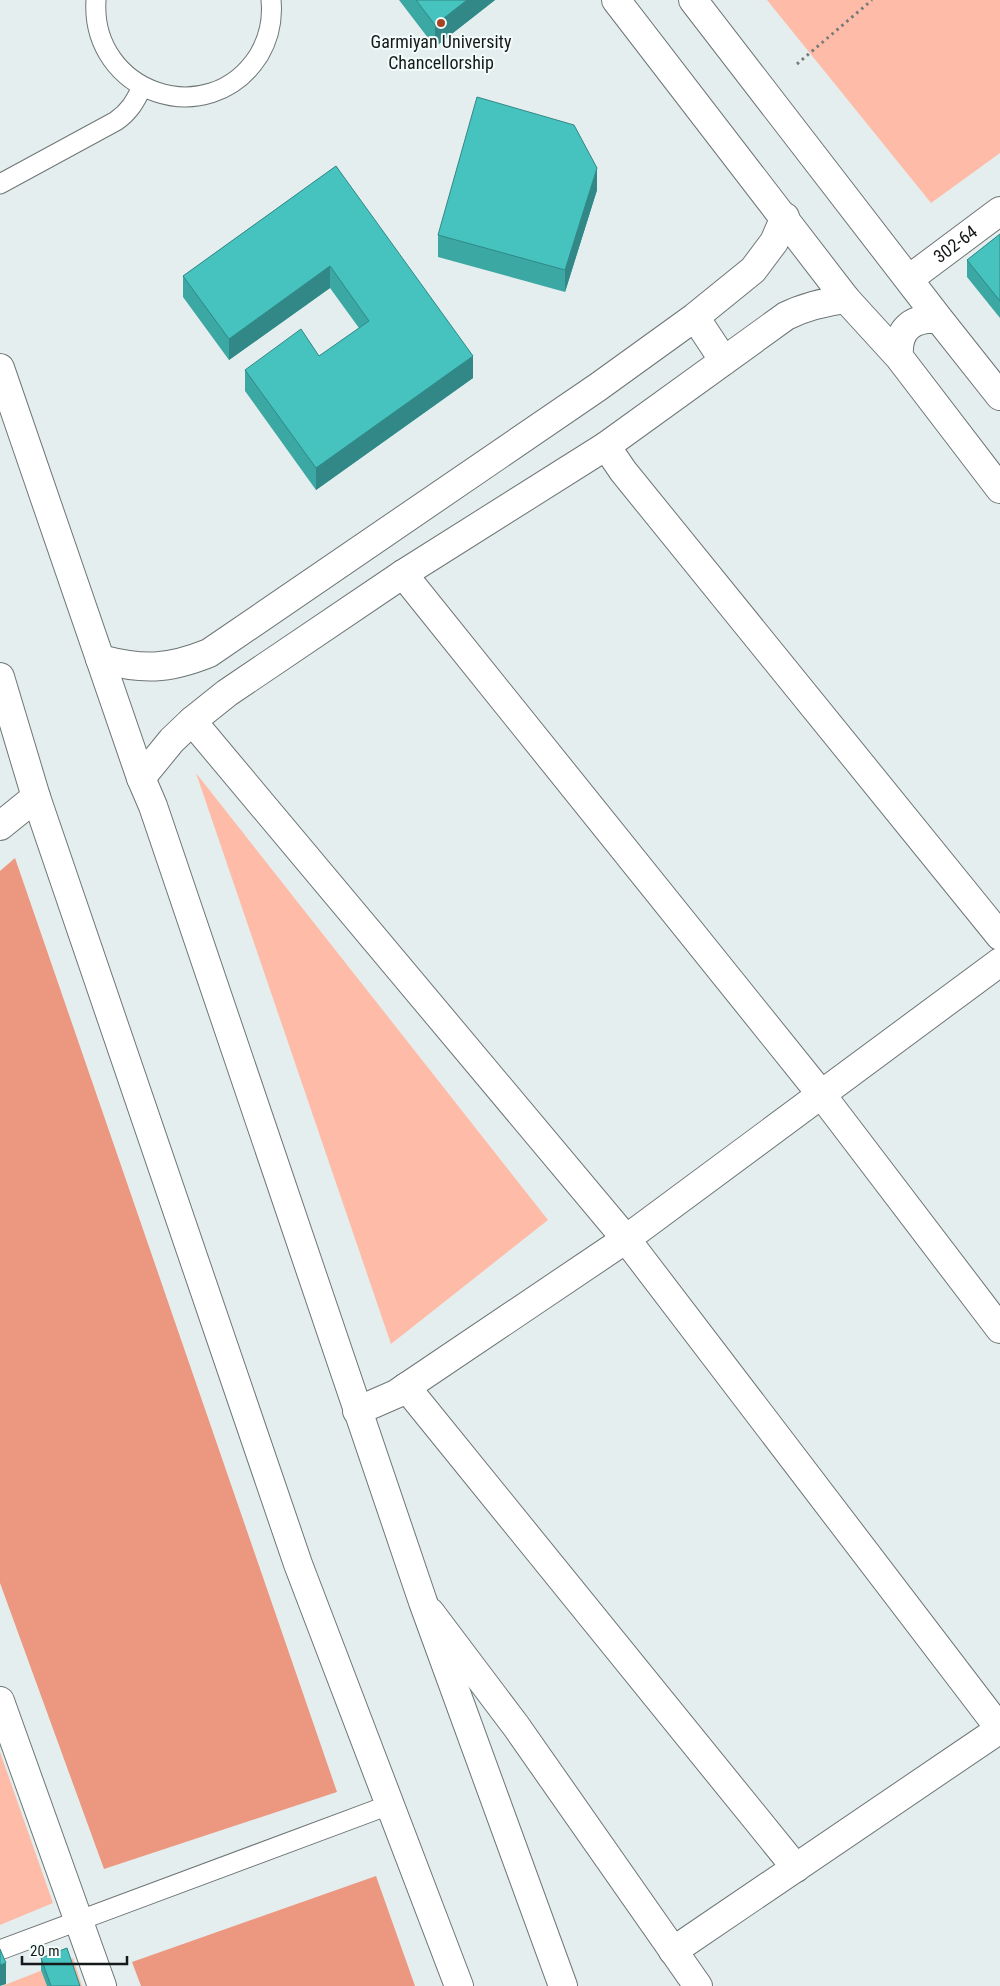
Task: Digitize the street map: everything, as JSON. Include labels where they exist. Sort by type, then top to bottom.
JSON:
[{"type":"main road","points":[[616,0],[846,299],[899,357],[1000,489]]},
{"type":"main road","points":[[693,0],[1000,396]]},
{"type":"main road","name":"302-64","points":[[909,279],[1000,211]]},
{"type":"main road","points":[[100,659],[123,665],[147,668],[189,661],[208,653],[598,387],[695,317],[753,270],[774,242],[784,218]]},
{"type":"main road","points":[[141,778],[172,740],[227,693],[403,574],[606,446],[786,316],[802,308],[846,299]]},
{"type":"main road","points":[[695,317],[724,361]]},
{"type":"main road","points":[[899,357],[898,344],[903,332],[913,322],[925,318],[939,319]]},
{"type":"main road","points":[[0,368],[141,778],[153,806],[423,1602],[563,1986]]},
{"type":"main road","points":[[606,446],[635,486],[1000,936]]},
{"type":"main road","points":[[403,574],[821,1094],[1000,1329]]},
{"type":"main road","points":[[208,653],[227,693]]},
{"type":"main road","points":[[0,677],[36,797],[298,1564],[459,1986]]},
{"type":"main road","points":[[192,721],[626,1238],[1000,1730],[673,1951]]},
{"type":"main road","points":[[0,826],[36,797]]},
{"type":"main road","points":[[358,1410],[396,1394],[626,1238],[1000,962]]},
{"type":"main road","points":[[406,1387],[796,1868]]},
{"type":"main road","points":[[423,1602],[516,1726],[698,1986]]},
{"type":"main road","points":[[0,1702],[102,1986]]},
{"type":"lane","points":[[96,0],[95,17],[102,45],[119,69],[142,87],[170,96],[199,96],[227,86],[250,68],[266,43],[273,14],[271,0]]},
{"type":"lane","points":[[0,184],[116,121],[133,106],[142,87]]},
{"type":"lane","points":[[0,1950],[389,1805]]},
{"type":"path","points":[[797,64],[872,0]]},
{"type":"shaded area","points":[[767,0],[1000,0],[1000,153],[931,203]]},
{"type":"shaded area","points":[[196,773],[548,1220],[391,1344]]},
{"type":"shaded area","points":[[15,858],[337,1792],[104,1869],[0,1583],[0,871]]},
{"type":"shaded area","points":[[0,1752],[53,1903],[0,1925]]},
{"type":"shaded area","points":[[376,1876],[415,1986],[141,1986],[132,1962]]},
{"type":"shaded area","points":[[73,1958],[82,1986],[2,1986]]},
{"type":"building","points":[[416,0],[467,0],[435,25]]},
{"type":"building","points":[[477,97],[574,125],[597,168],[565,270],[438,235]]},
{"type":"building","points":[[336,166],[473,356],[316,468],[245,370],[301,329],[319,356],[369,321],[330,266],[229,339],[183,276]]},
{"type":"building","points":[[1000,234],[1000,301],[967,260]]},
{"type":"building","points":[[67,1948],[80,1986],[51,1986],[41,1958]]},
{"type":"building","points":[[0,1949],[6,1963],[0,1965]]},
{"type":"place","name":"Garmiyan University Chancellorship","points":[[441,23]]}]
